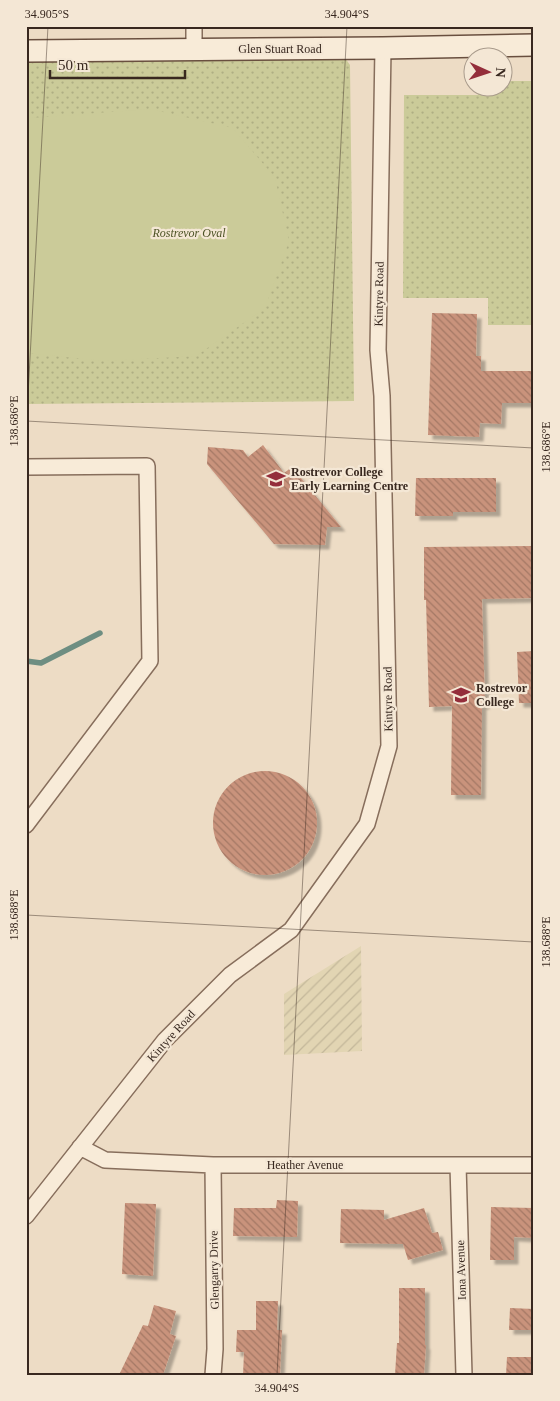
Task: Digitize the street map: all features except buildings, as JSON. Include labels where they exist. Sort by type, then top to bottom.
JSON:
[{"type":"street","points":[[194,26],[194,49]]},
{"type":"street","name":"Glen Stuart Road","points":[[26,51],[534,45]]},
{"type":"street","name":"Kintyre Road","points":[[26,1216],[165,1040],[230,975],[291,930],[367,824],[389,746],[382,396],[378,350],[384,48]]},
{"type":"street","points":[[26,467],[147,466],[150,661],[26,825]]},
{"type":"street","name":"Heather Avenue","points":[[80,1147],[105,1160],[213,1165],[534,1164]]},
{"type":"street","name":"Glengarry Drive","points":[[213,1165],[215,1349],[213,1375]]},
{"type":"street","name":"Iona Avenue","points":[[458,1165],[464,1375]]},
{"type":"shaded area","points":[[361,946],[362,1051],[284,1055],[284,994]]},
{"type":"green space","name":"Rostrevor Oval","points":[[345,58],[350,65],[354,401],[26,404],[26,60]]},
{"type":"green space","points":[[512,81],[534,81],[534,325],[488,325],[488,298],[403,298],[404,95],[462,95],[462,98],[512,98]]},
{"type":"green space","points":[[150,109],[233,128],[275,178],[289,241],[265,308],[196,356],[104,361],[26,353],[26,121],[31,118]]},
{"type":"waterway","points":[[26,661],[41,663],[100,633]]},
{"type":"place","name":"Rostrevor College Early Learning Centre","points":[[276,479]]},
{"type":"place","name":"Rostrevor College","points":[[461,695]]}]
